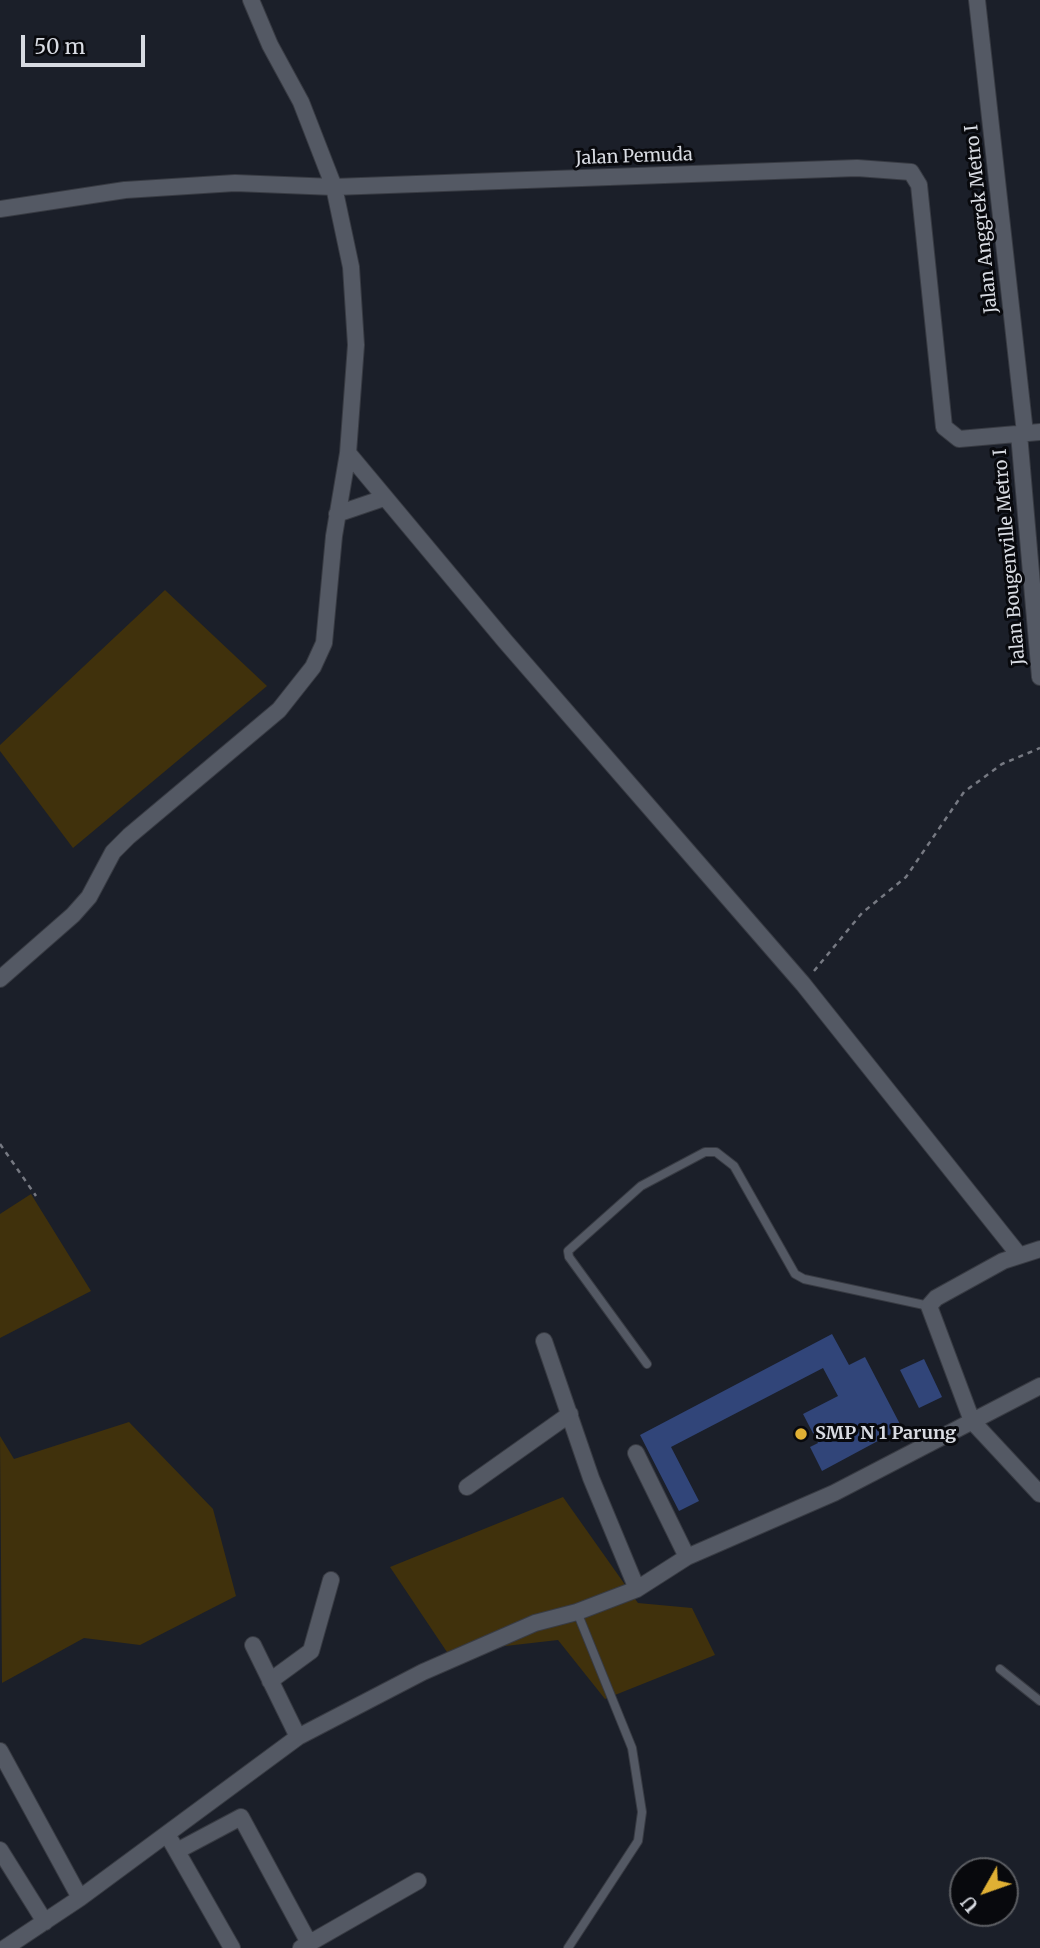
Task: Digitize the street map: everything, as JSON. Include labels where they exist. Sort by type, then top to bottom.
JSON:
[{"type":"street","points":[[0,979],[73,915],[89,897],[113,852],[129,835],[279,710],[320,654],[327,630],[337,514],[348,453],[356,326],[351,267],[334,187],[301,102],[271,46],[251,0]]},
{"type":"street","name":"Jalan Anggrek Metro I","points":[[977,0],[1028,433]]},
{"type":"street","name":"Jalan Pemuda","points":[[0,209],[125,190],[235,183],[334,187],[857,168],[911,172],[919,185],[944,427],[959,439],[1028,433]]},
{"type":"street","name":"Jalan Bougenville Metro I","points":[[1028,433],[1040,677]]},
{"type":"street","points":[[348,453],[803,984],[1019,1255]]},
{"type":"street","points":[[337,514],[384,498]]},
{"type":"street","points":[[1040,1249],[1019,1255],[936,1298],[929,1306],[972,1421],[1040,1494]]},
{"type":"street","points":[[544,1341],[591,1478],[637,1589]]},
{"type":"street","points":[[5,1948],[80,1898],[298,1737],[423,1672],[535,1623],[577,1612],[637,1589],[687,1558],[793,1513],[1040,1386]]},
{"type":"street","points":[[467,1487],[570,1414]]},
{"type":"street","points":[[636,1453],[687,1558]]},
{"type":"street","points":[[270,1681],[311,1651],[331,1580]]},
{"type":"street","points":[[253,1645],[298,1737]]},
{"type":"street","points":[[0,1751],[80,1898]]},
{"type":"street","points":[[177,1851],[241,1817],[305,1946],[418,1881]]},
{"type":"street","points":[[167,1833],[232,1948]]},
{"type":"street","points":[[0,1850],[45,1922]]},
{"type":"lane","points":[[646,1364],[569,1257],[568,1251],[641,1186],[705,1152],[716,1152],[734,1166],[788,1266],[795,1274],[804,1279],[929,1306]]},
{"type":"lane","points":[[568,1948],[635,1847],[642,1812],[632,1748],[577,1612]]},
{"type":"lane","points":[[1000,1669],[1040,1701]]},
{"type":"path","points":[[803,984],[862,913],[906,877],[964,792],[1002,764],[1040,748]]},
{"type":"path","points":[[0,1144],[36,1196]]},
{"type":"shaded area","points":[[165,590],[267,686],[73,848],[0,751],[0,745]]},
{"type":"shaded area","points":[[31,1194],[91,1291],[0,1338],[0,1214]]},
{"type":"shaded area","points":[[129,1422],[213,1509],[236,1596],[140,1645],[84,1638],[2,1683],[0,1436],[14,1459]]},
{"type":"shaded area","points":[[563,1497],[638,1603],[692,1608],[715,1655],[605,1699],[558,1640],[488,1648],[455,1664],[390,1567]]},
{"type":"building","points":[[832,1334],[849,1365],[865,1357],[902,1428],[822,1471],[810,1447],[818,1443],[803,1414],[838,1396],[823,1368],[671,1447],[699,1501],[679,1511],[640,1435]]},
{"type":"building","points":[[924,1359],[942,1397],[919,1408],[900,1370]]},
{"type":"place","name":"SMP N 1 Parung","points":[[801,1434]]}]
